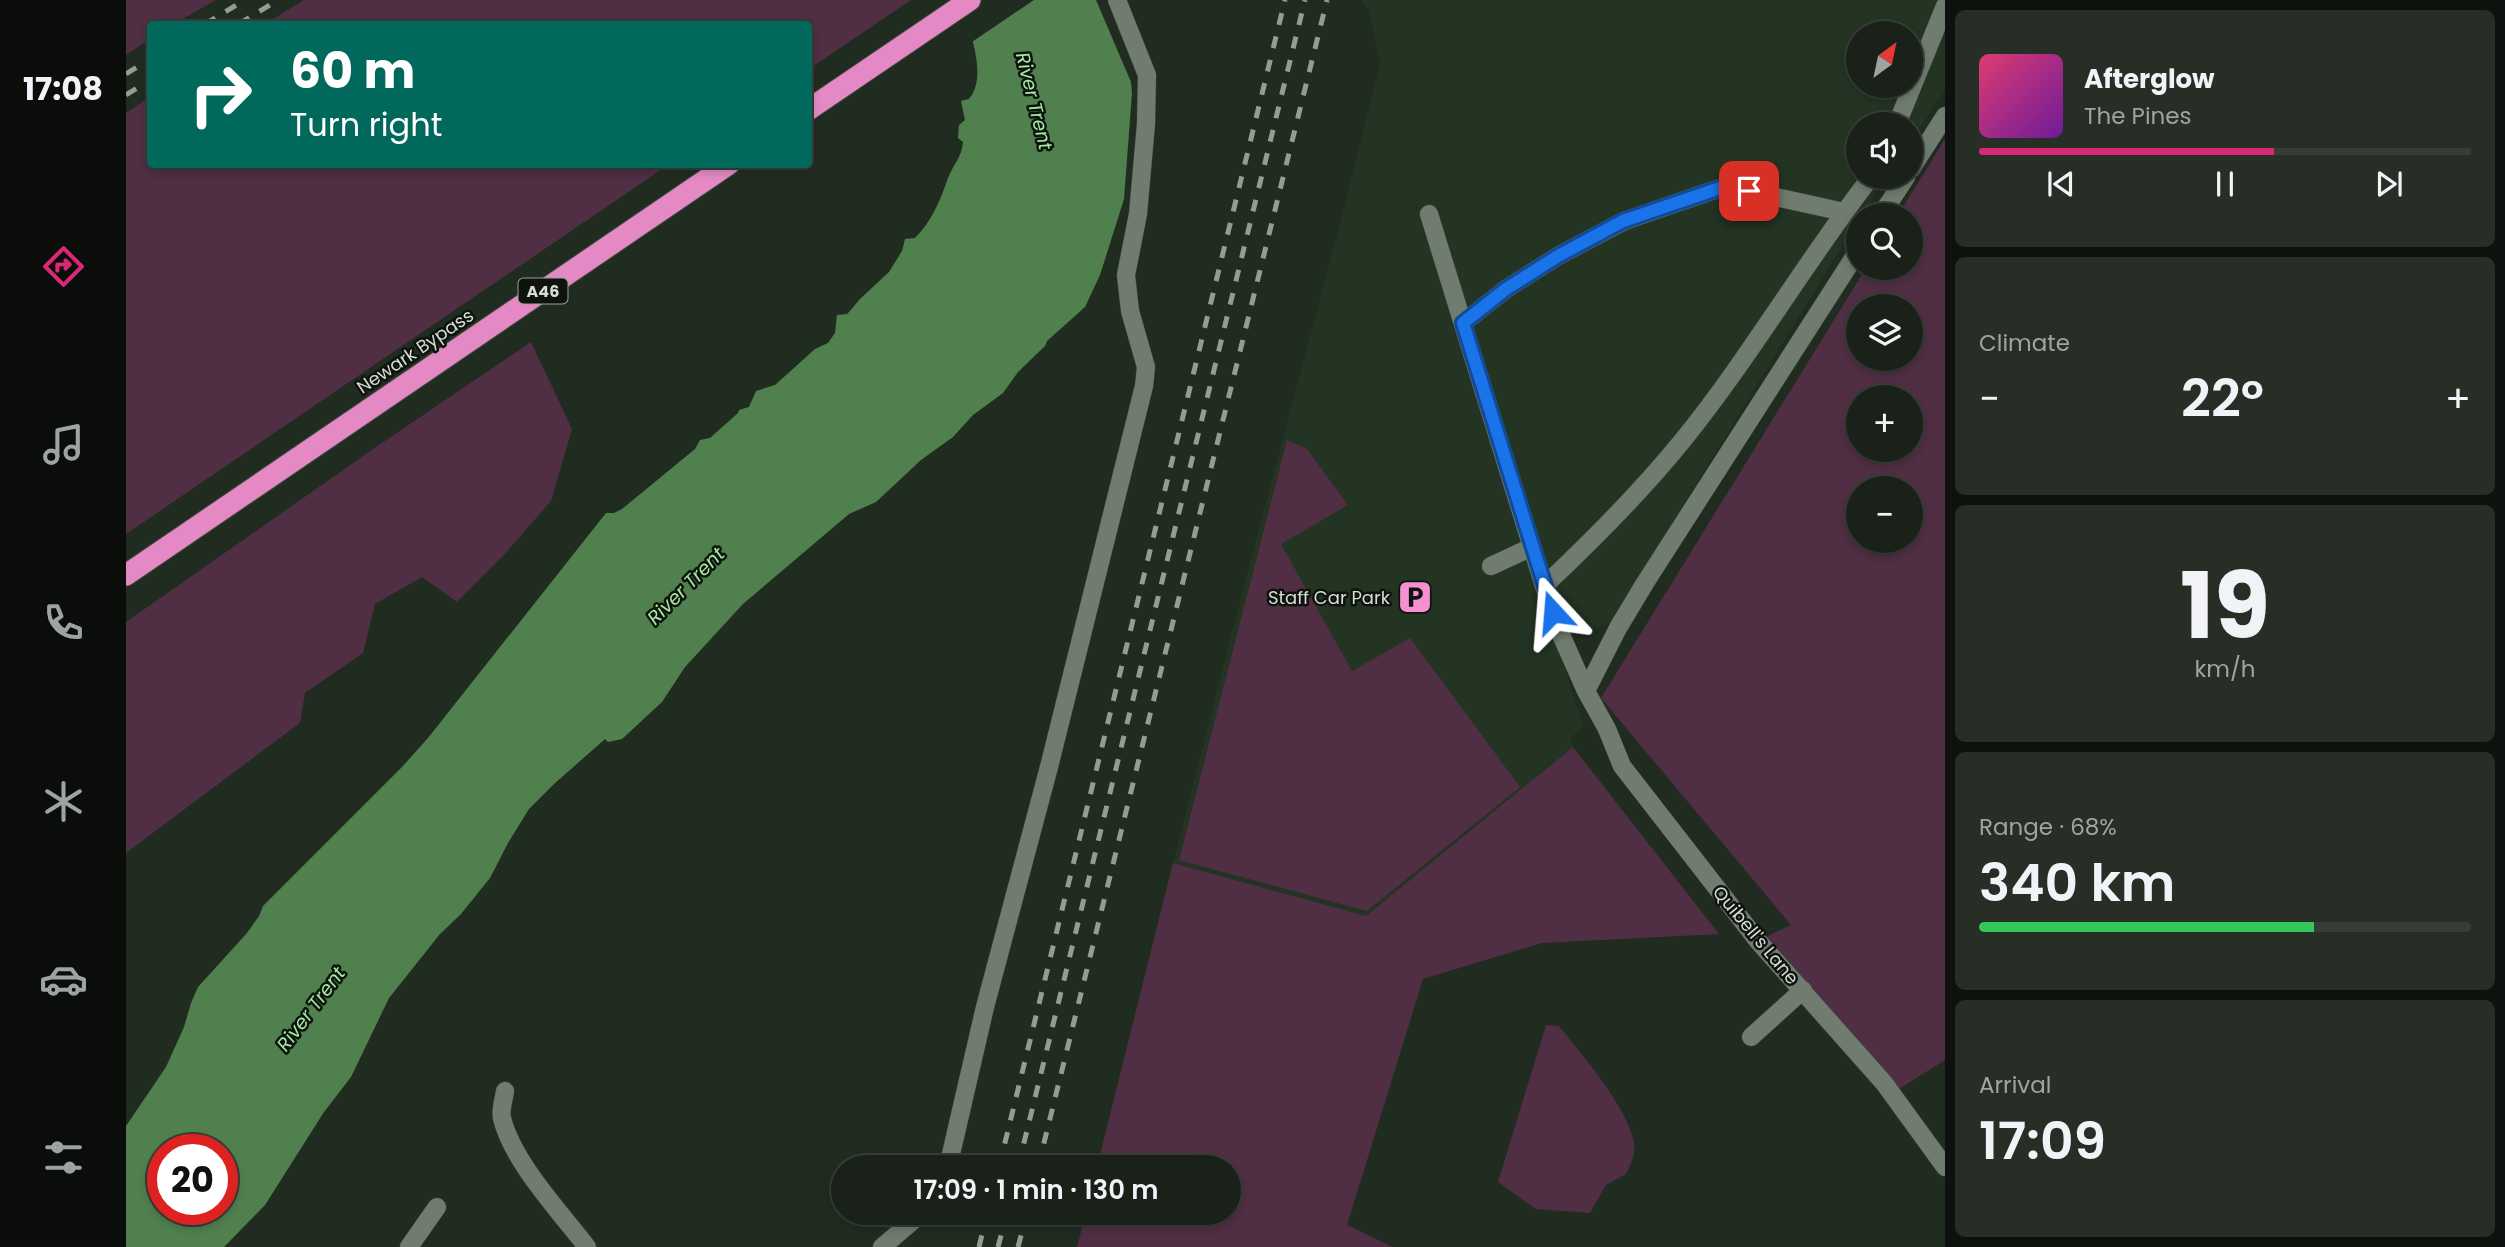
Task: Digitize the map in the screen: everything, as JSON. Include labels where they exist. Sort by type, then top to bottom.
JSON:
[{"type":"highway","points":[[812,107],[970,0]]},
{"type":"highway","name":"Newark Bypass","points":[[126,575],[723,168]]},
{"type":"street","points":[[951,1155],[985,1007],[1049,767],[1144,386],[1146,368],[1130,311],[1126,275],[1138,214],[1146,124],[1147,75],[1117,0]]},
{"type":"street","points":[[1902,112],[1945,6]]},
{"type":"street","points":[[1923,150],[1945,116]]},
{"type":"street","points":[[1463,323],[1506,289],[1558,256],[1623,221],[1726,186],[1844,212]]},
{"type":"street","points":[[1544,586],[1615,519],[1684,440],[1862,189]]},
{"type":"street","name":"Quibell's Lane","points":[[1429,214],[1544,586],[1562,637],[1622,766],[1758,941],[1884,1083],[1945,1167]]},
{"type":"street","points":[[1586,691],[1618,628],[1645,583],[1846,270]]},
{"type":"street","points":[[1491,566],[1532,547]]},
{"type":"street","points":[[1751,1037],[1802,990]]},
{"type":"street","points":[[505,1090],[501,1116],[517,1153],[530,1174],[587,1247]]},
{"type":"street","points":[[409,1247],[437,1207]]},
{"type":"street","points":[[882,1247],[898,1241],[912,1225]]},
{"type":"shaded area","points":[[126,0],[216,0],[179,21],[147,21],[147,41],[126,55]]},
{"type":"shaded area","points":[[304,0],[911,0],[812,67],[812,21],[270,21]]},
{"type":"shaded area","points":[[1363,0],[1945,0],[1945,90],[1923,123],[1923,112],[1846,112],[1846,189],[1879,189],[1870,203],[1846,203],[1846,240],[1611,623],[1556,640],[1583,727],[1570,738],[1575,749],[1366,917],[1173,863],[1380,63],[1369,9],[1362,3]]},
{"type":"shaded area","points":[[147,99],[147,168],[664,168],[126,534],[126,113]]},
{"type":"shaded area","points":[[1945,139],[1945,1060],[1891,1094],[1758,941],[1791,925],[1601,698],[1846,300],[1846,371],[1923,371],[1923,294],[1850,294],[1859,280],[1923,280],[1923,203],[1905,203],[1914,189],[1923,189],[1923,175]]},
{"type":"shaded area","points":[[531,342],[572,429],[551,501],[503,556],[457,602],[422,577],[375,604],[363,653],[305,693],[300,723],[126,853],[126,622]]},
{"type":"shaded area","points":[[1287,440],[1307,449],[1348,505],[1281,544],[1352,671],[1410,638],[1520,787],[1367,911],[1179,860]]},
{"type":"shaded area","points":[[1573,747],[1719,934],[1542,943],[1423,979],[1347,1225],[1393,1247],[1077,1247],[1083,1225],[1241,1225],[1241,1155],[1100,1155],[1173,863],[1366,916]]},
{"type":"shaded area","points":[[1546,1025],[1559,1026],[1593,1069],[1618,1105],[1633,1139],[1634,1153],[1626,1174],[1606,1185],[1590,1213],[1536,1209],[1498,1182]]},
{"type":"water","name":"River Trent","points":[[960,0],[1096,0],[1131,82],[1124,199],[1100,275],[1085,307],[1047,341],[1018,372],[1003,393],[973,415],[953,437],[921,460],[876,502],[849,514],[743,604],[685,667],[662,702],[622,739],[608,742],[605,739],[529,809],[490,878],[461,914],[440,934],[389,998],[351,1077],[324,1112],[265,1205],[224,1247],[126,1247],[126,1126],[166,1067],[198,987],[247,933],[263,906],[428,738],[606,513],[622,509],[695,449],[700,440],[710,438],[739,410],[749,407],[756,391],[775,385],[815,349],[828,343],[835,333],[837,315],[847,314],[889,272],[902,251],[905,239],[915,238],[935,210],[961,152],[963,142],[958,138],[959,125],[965,120],[961,101],[969,99],[975,89],[977,77],[972,37]]},
{"type":"pier","points":[[956,0],[1034,0],[969,44]]},
{"type":"railway","points":[[210,21],[245,0]]},
{"type":"railway","points":[[244,21],[278,0]]},
{"type":"railway","points":[[1002,1155],[1285,0]]},
{"type":"railway","points":[[1021,1155],[1305,0]]},
{"type":"railway","points":[[1041,1155],[1327,0]]},
{"type":"railway","points":[[126,74],[147,61]]},
{"type":"railway","points":[[126,95],[147,82]]},
{"type":"railway","points":[[979,1247],[984,1225]]},
{"type":"railway","points":[[998,1247],[1004,1225]]},
{"type":"railway","points":[[1018,1247],[1024,1225]]},
{"type":"place","name":"Staff Car Park","points":[[1415,597]]},
{"type":"route","points":[[1553,612],[1463,323],[1506,289],[1558,256],[1623,221],[1726,186],[1749,191]]}]
